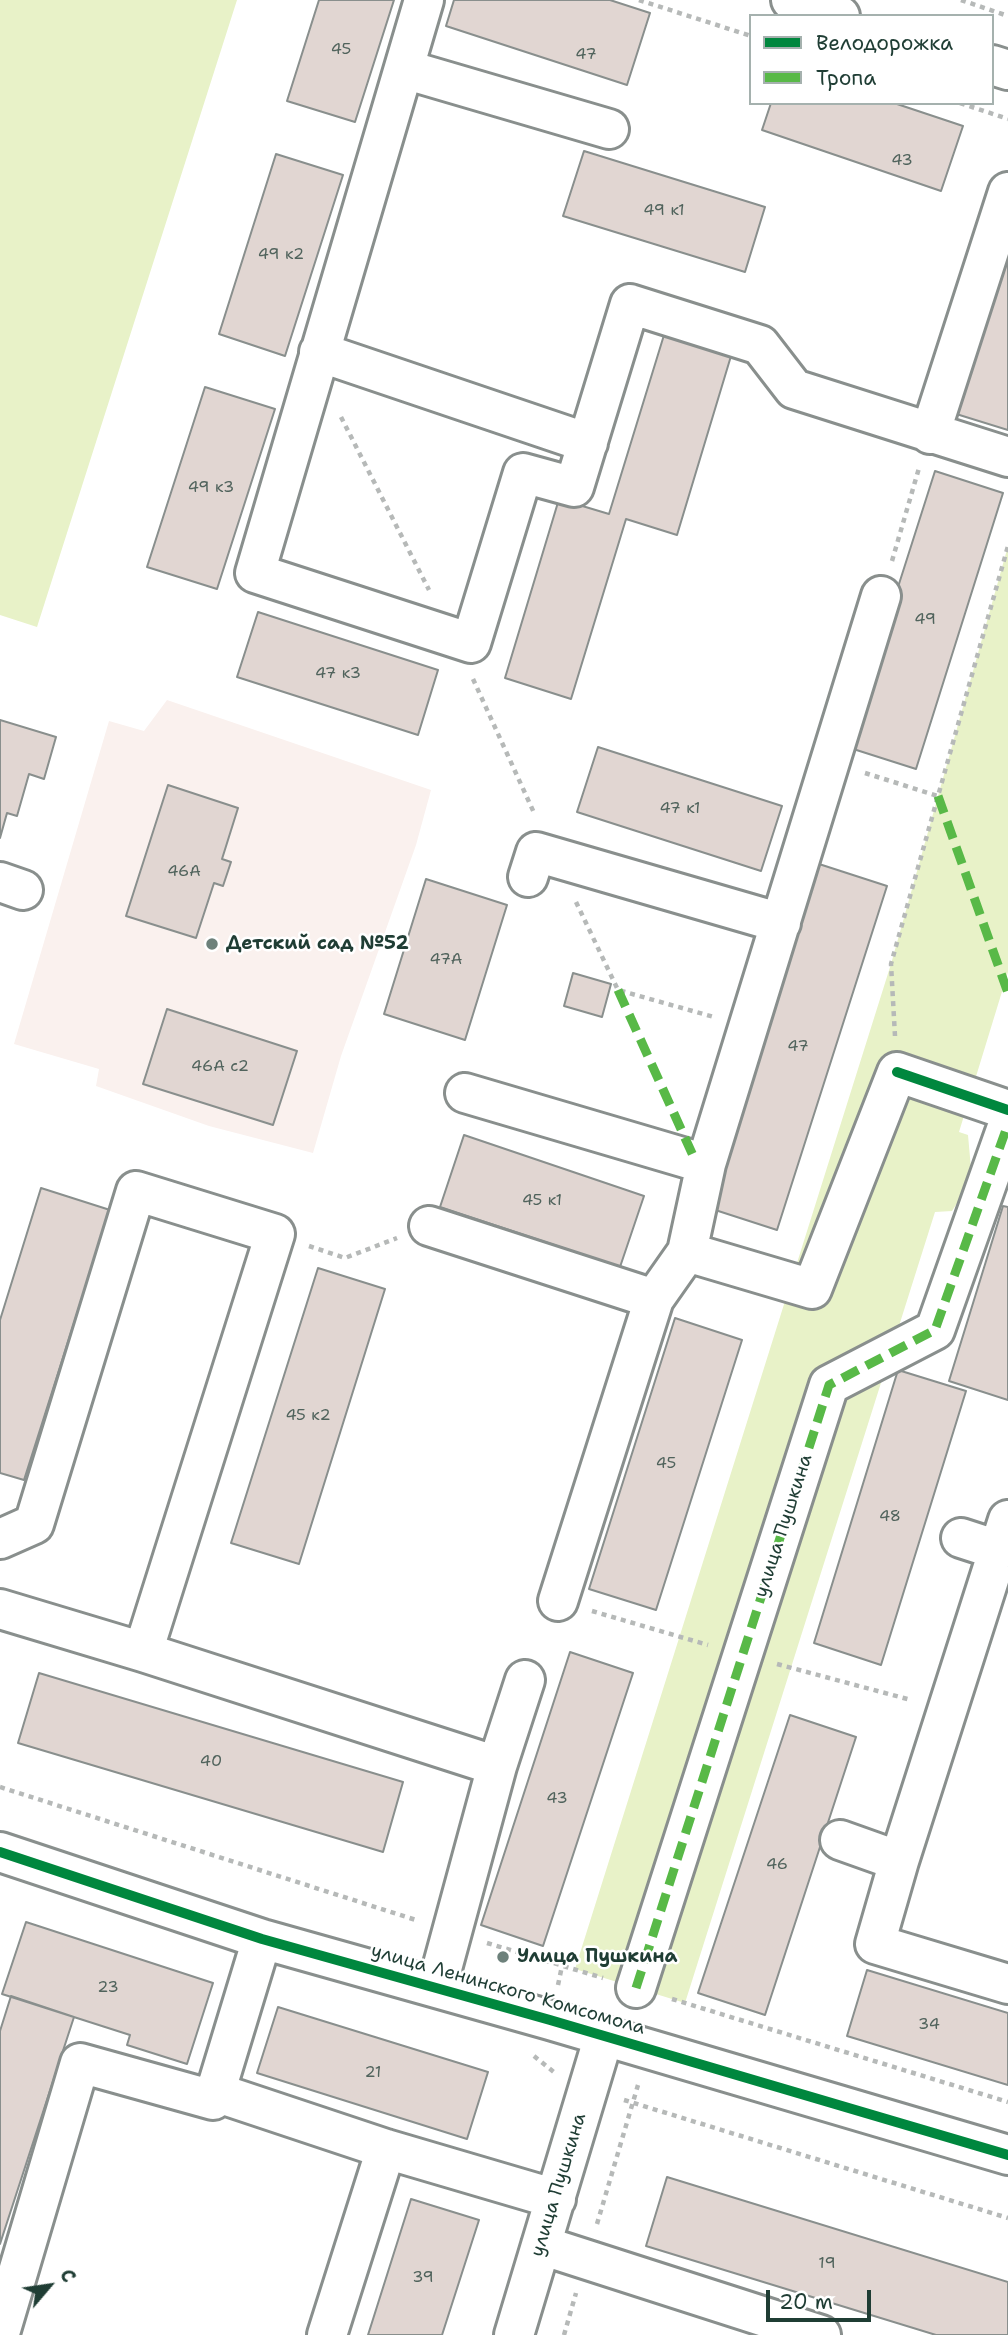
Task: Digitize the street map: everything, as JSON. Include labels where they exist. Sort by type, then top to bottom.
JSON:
[{"type":"street","points":[[424,0],[255,573],[471,643],[523,473],[574,487],[630,304],[760,345],[794,389],[1008,457]]},
{"type":"street","points":[[790,0],[834,14]]},
{"type":"street","points":[[404,69],[609,129]]},
{"type":"street","points":[[930,434],[1008,192]]},
{"type":"street","points":[[319,352],[588,443]]},
{"type":"street","points":[[558,1601],[654,1299],[687,1252],[706,1164],[881,596]]},
{"type":"street","points":[[541,867],[781,923]]},
{"type":"street","points":[[687,1252],[812,1289],[897,1072],[1008,1110]]},
{"type":"street","points":[[465,1093],[706,1164]]},
{"type":"street","name":"улица Пушкина","points":[[636,1988],[829,1385],[935,1330],[1008,1124]]},
{"type":"street","points":[[0,1539],[34,1524],[136,1191],[275,1234],[143,1652]]},
{"type":"street","points":[[429,1226],[654,1299]]},
{"type":"street","points":[[961,1538],[1003,1535],[875,1944],[1008,1984]]},
{"type":"street","points":[[0,1609],[498,1766]]},
{"type":"street","points":[[436,1987],[525,1680]]},
{"type":"street","points":[[840,1840],[899,1861]]},
{"type":"street","name":"улица Ленинского Комсомола","points":[[0,1853],[262,1938],[1008,2155]]},
{"type":"street","points":[[0,2333],[79,2063],[213,2100],[262,1938]]},
{"type":"street","name":"улица Пушкина","points":[[514,2335],[604,2036]]},
{"type":"street","points":[[215,2092],[386,2149],[556,2199]]},
{"type":"street","points":[[327,2335],[386,2149]]},
{"type":"street","points":[[541,2245],[821,2335]]},
{"type":"path","points":[[639,0],[749,35]]},
{"type":"path","points":[[961,0],[1008,16]]},
{"type":"path","points":[[966,105],[1008,118]]},
{"type":"path","points":[[340,415],[453,635],[541,867],[618,990],[749,1027]]},
{"type":"path","points":[[881,596],[930,434]]},
{"type":"path","points":[[897,1072],[891,964],[1008,546]]},
{"type":"path","points":[[830,762],[938,796]]},
{"type":"path","points":[[275,1234],[345,1258],[429,1226]]},
{"type":"path","points":[[0,1787],[452,1932],[1008,2102]]},
{"type":"path","points":[[564,2335],[633,2103],[1008,2218]]},
{"type":"shaded area","name":"Детский сад №52","points":[[167,700],[431,790],[416,845],[341,1056],[313,1153],[209,1126],[96,1086],[99,1069],[14,1044],[109,721],[144,731]]},
{"type":"green space","points":[[0,0],[237,0],[37,627],[0,615]]},
{"type":"green space","points":[[1008,546],[1008,972],[959,1132],[968,1135],[972,1180],[952,1211],[935,1212],[685,2003],[575,1969],[891,964]]},
{"type":"building","points":[[319,0],[394,0],[355,122],[287,101]]},
{"type":"building","points":[[454,0],[610,0],[650,13],[627,85],[446,26]]},
{"type":"building","points":[[770,105],[900,105],[963,126],[941,191],[762,130]]},
{"type":"building","points":[[584,151],[765,207],[745,272],[563,216]]},
{"type":"building","points":[[276,154],[343,175],[285,356],[219,334]]},
{"type":"building","points":[[1008,241],[1008,430],[953,413]]},
{"type":"building","points":[[664,335],[731,356],[677,535],[626,519],[571,699],[505,678],[559,499],[609,514]]},
{"type":"building","points":[[205,387],[275,409],[217,589],[147,567]]},
{"type":"building","points":[[935,471],[1003,493],[916,769],[847,747]]},
{"type":"building","points":[[258,612],[438,670],[418,735],[237,677]]},
{"type":"building","points":[[0,720],[56,737],[44,779],[29,774],[17,816],[7,813],[0,838]]},
{"type":"building","points":[[598,747],[782,806],[761,871],[577,812]]},
{"type":"building","points":[[168,785],[238,808],[222,859],[231,862],[223,886],[214,883],[196,938],[126,916]]},
{"type":"building","points":[[819,864],[887,886],[777,1230],[709,1208]]},
{"type":"building","points":[[426,879],[507,905],[465,1040],[384,1014]]},
{"type":"building","points":[[573,973],[611,984],[602,1017],[564,1006]]},
{"type":"building","points":[[167,1009],[297,1051],[273,1125],[143,1084]]},
{"type":"building","points":[[464,1135],[644,1196],[620,1267],[440,1207]]},
{"type":"building","points":[[41,1188],[110,1210],[24,1480],[0,1473],[0,1320]]},
{"type":"building","points":[[1003,1206],[1008,1207],[1008,1400],[949,1381]]},
{"type":"building","points":[[318,1268],[385,1289],[299,1564],[231,1543]]},
{"type":"building","points":[[675,1318],[742,1340],[656,1610],[589,1589]]},
{"type":"building","points":[[898,1370],[966,1391],[881,1665],[814,1643]]},
{"type":"building","points":[[570,1652],[633,1673],[543,1946],[481,1925]]},
{"type":"building","points":[[39,1673],[403,1782],[383,1852],[18,1743]]},
{"type":"building","points":[[790,1715],[856,1737],[765,2015],[698,1993]]},
{"type":"building","points":[[26,1922],[213,1983],[187,2064],[127,2045],[130,2035],[2,1994]]},
{"type":"building","points":[[867,1970],[1008,2013],[1008,2085],[847,2036]]},
{"type":"building","points":[[11,1996],[74,2017],[0,2244],[0,2031]]},
{"type":"building","points":[[278,2007],[488,2072],[467,2139],[257,2073]]},
{"type":"building","points":[[667,2177],[1008,2282],[1008,2335],[936,2335],[646,2246]]},
{"type":"building","points":[[411,2199],[479,2220],[442,2335],[368,2335]]},
{"type":"marked path","points":[[938,796],[1008,993]]},
{"type":"marked path","points":[[618,990],[695,1160]]},
{"type":"marked path","points":[[636,1988],[829,1385],[935,1330],[1008,1124]]},
{"type":"cycle path","points":[[897,1072],[1008,1110]]},
{"type":"cycle path","points":[[0,1852],[262,1939],[550,2020],[1008,2155]]},
{"type":"place","name":"Детский сад №52","points":[[212,944]]},
{"type":"place","name":"Улица Пушкина","points":[[503,1957]]}]
